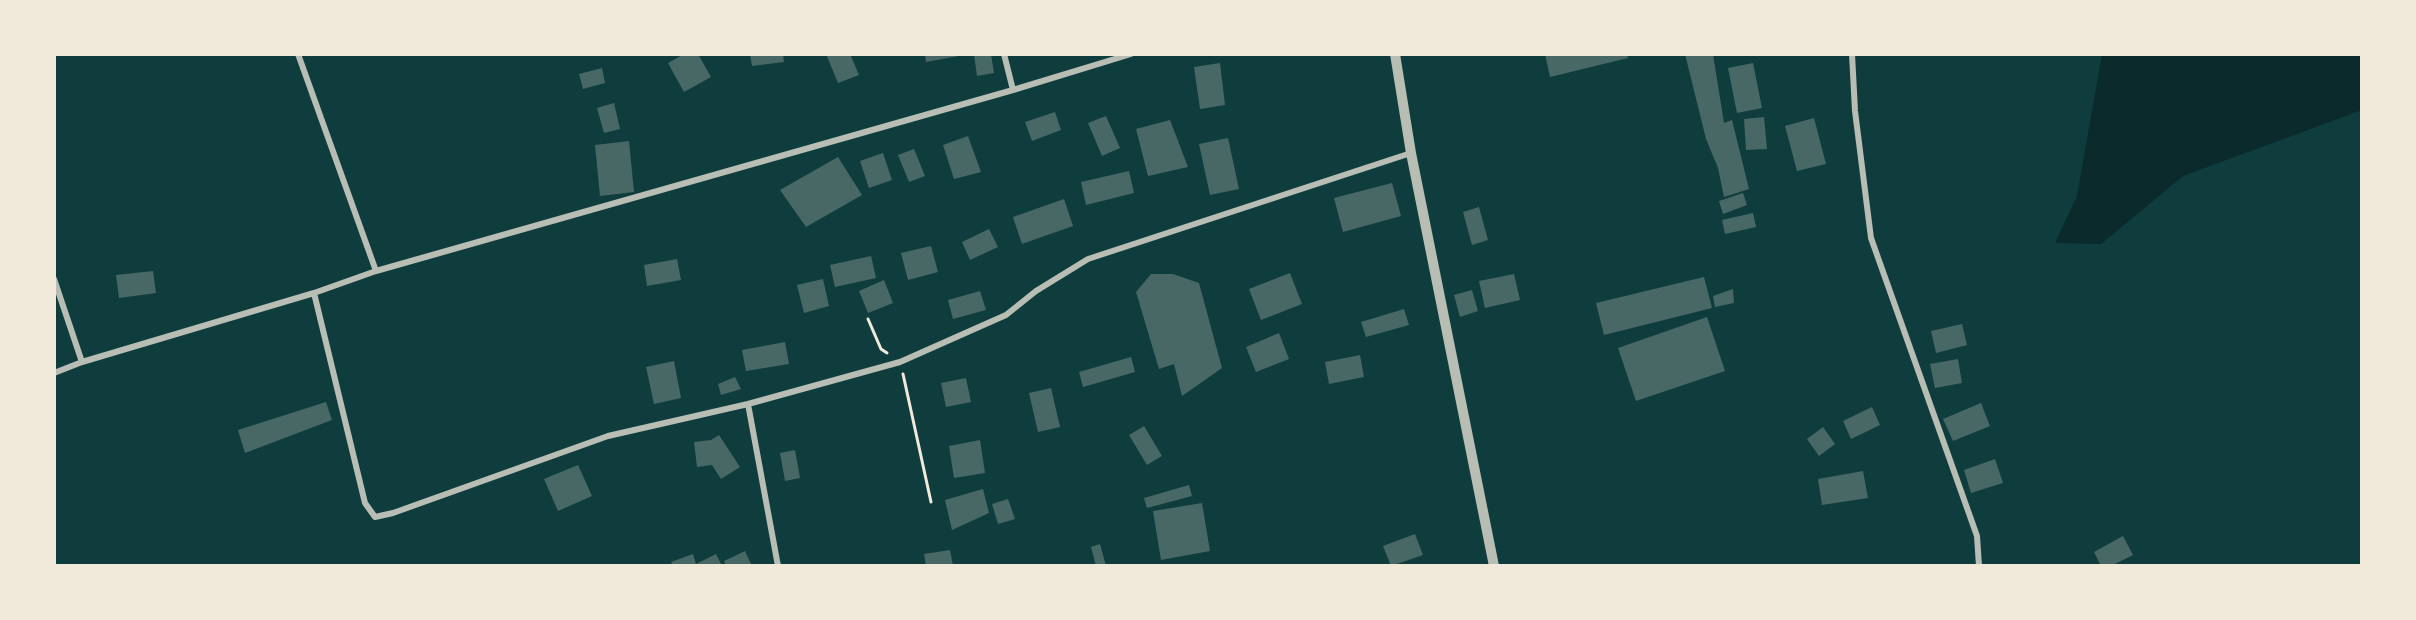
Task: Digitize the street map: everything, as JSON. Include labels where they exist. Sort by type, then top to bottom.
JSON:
[{"type":"street","points":[[298,54],[376,270]]},
{"type":"street","points":[[1004,54],[1013,90]]},
{"type":"street","points":[[54,374],[81,362],[314,293],[376,270],[1013,90],[1131,54]]},
{"type":"street","points":[[1395,54],[1411,153],[1494,566]]},
{"type":"street","points":[[1852,54],[1855,111],[1871,238],[1977,536],[1979,566]]},
{"type":"street","points":[[314,293],[365,503],[375,517],[393,513],[608,436],[748,404],[900,362],[1006,315],[1036,291],[1088,259],[1411,153]]},
{"type":"street","points":[[54,279],[81,362]]},
{"type":"street","points":[[748,404],[778,566]]},
{"type":"path","points":[[868,319],[881,349],[900,362],[931,502]]},
{"type":"water","points":[[2102,54],[2362,54],[2362,110],[2183,176],[2101,244],[2055,243],[2077,196]]},
{"type":"building","points":[[684,54],[698,54],[711,77],[684,92],[668,63]]},
{"type":"building","points":[[750,54],[783,54],[784,62],[752,66]]},
{"type":"building","points":[[826,54],[850,54],[859,75],[838,83]]},
{"type":"building","points":[[925,54],[964,54],[964,55],[926,62]]},
{"type":"building","points":[[974,54],[991,54],[994,73],[977,76]]},
{"type":"building","points":[[1545,54],[1627,54],[1628,58],[1550,77]]},
{"type":"building","points":[[1685,54],[1713,54],[1724,123],[1732,120],[1749,189],[1724,197],[1718,168],[1706,139]]},
{"type":"building","points":[[1220,63],[1225,105],[1200,109],[1194,67]]},
{"type":"building","points":[[1753,63],[1762,108],[1737,113],[1728,68]]},
{"type":"building","points":[[602,68],[605,83],[583,89],[579,74]]},
{"type":"building","points":[[614,103],[620,129],[604,133],[597,108]]},
{"type":"building","points":[[1055,112],[1061,130],[1032,141],[1025,122]]},
{"type":"building","points":[[1106,116],[1120,148],[1102,156],[1088,123]]},
{"type":"building","points":[[1764,117],[1767,149],[1746,150],[1744,119]]},
{"type":"building","points":[[1814,118],[1826,164],[1797,171],[1785,126]]},
{"type":"building","points":[[1170,120],[1188,167],[1148,176],[1136,129]]},
{"type":"building","points":[[968,136],[981,172],[954,179],[943,145]]},
{"type":"building","points":[[1228,138],[1239,189],[1210,195],[1199,144]]},
{"type":"building","points":[[629,141],[634,192],[600,196],[595,145]]},
{"type":"building","points":[[914,149],[925,176],[909,182],[898,155]]},
{"type":"building","points":[[883,153],[892,180],[869,188],[860,161]]},
{"type":"building","points":[[838,157],[862,195],[806,227],[780,190]]},
{"type":"building","points":[[1129,171],[1134,193],[1086,205],[1081,182]]},
{"type":"building","points":[[1392,183],[1401,216],[1343,232],[1334,198]]},
{"type":"building","points":[[1743,193],[1747,205],[1723,214],[1719,201]]},
{"type":"building","points":[[1064,199],[1073,226],[1022,244],[1013,217]]},
{"type":"building","points":[[1479,207],[1488,240],[1472,245],[1463,212]]},
{"type":"building","points":[[1753,213],[1756,227],[1725,234],[1722,220]]},
{"type":"building","points":[[989,229],[998,247],[970,260],[962,242]]},
{"type":"building","points":[[931,246],[938,272],[908,280],[901,253]]},
{"type":"building","points":[[871,256],[876,278],[835,287],[830,265]]},
{"type":"building","points":[[677,259],[681,280],[647,286],[644,265]]},
{"type":"building","points":[[153,271],[156,293],[119,298],[116,275]]},
{"type":"building","points":[[1290,273],[1302,304],[1261,320],[1249,289]]},
{"type":"building","points":[[1151,274],[1173,274],[1199,283],[1222,368],[1182,396],[1174,364],[1159,369],[1136,292]]},
{"type":"building","points":[[1514,274],[1520,300],[1485,308],[1479,281]]},
{"type":"building","points":[[1704,277],[1712,308],[1604,335],[1596,303]]},
{"type":"building","points":[[823,279],[829,306],[804,313],[797,285]]},
{"type":"building","points":[[884,280],[893,303],[868,313],[859,291]]},
{"type":"building","points":[[1733,289],[1734,303],[1715,307],[1713,296]]},
{"type":"building","points":[[1472,290],[1478,311],[1460,317],[1454,295]]},
{"type":"building","points":[[980,291],[986,310],[953,319],[948,300]]},
{"type":"building","points":[[1404,309],[1409,325],[1366,337],[1361,322]]},
{"type":"building","points":[[1707,317],[1725,371],[1636,401],[1618,348]]},
{"type":"building","points":[[1962,324],[1967,345],[1936,353],[1931,331]]},
{"type":"building","points":[[1279,333],[1289,359],[1256,372],[1246,347]]},
{"type":"building","points":[[785,342],[789,364],[746,371],[742,350]]},
{"type":"building","points":[[1360,355],[1364,377],[1329,384],[1325,362]]},
{"type":"building","points":[[1131,357],[1135,372],[1083,387],[1079,372]]},
{"type":"building","points":[[1958,359],[1962,383],[1935,388],[1930,364]]},
{"type":"building","points":[[674,361],[681,398],[654,404],[646,367]]},
{"type":"building","points":[[735,377],[741,389],[721,395],[718,384]]},
{"type":"building","points":[[966,378],[971,402],[946,407],[941,383]]},
{"type":"building","points":[[1051,388],[1060,427],[1038,432],[1029,393]]},
{"type":"building","points":[[326,402],[332,420],[245,453],[238,430]]},
{"type":"building","points":[[1981,403],[1990,426],[1953,441],[1943,419]]},
{"type":"building","points":[[1872,407],[1880,425],[1851,439],[1843,421]]},
{"type":"building","points":[[1144,426],[1162,456],[1147,465],[1129,435]]},
{"type":"building","points":[[1823,427],[1835,444],[1819,456],[1807,439]]},
{"type":"building","points":[[719,435],[740,467],[721,479],[712,465],[697,467],[694,442],[711,440]]},
{"type":"building","points":[[980,440],[985,473],[954,478],[949,446]]},
{"type":"building","points":[[795,450],[800,478],[785,481],[780,453]]},
{"type":"building","points":[[1995,459],[2003,483],[1971,493],[1964,470]]},
{"type":"building","points":[[578,465],[592,496],[558,511],[544,479]]},
{"type":"building","points":[[1863,471],[1868,498],[1822,505],[1818,479]]},
{"type":"building","points":[[1189,485],[1192,496],[1147,508],[1144,498]]},
{"type":"building","points":[[983,489],[989,513],[952,530],[945,500]]},
{"type":"building","points":[[1008,499],[1015,519],[998,524],[992,504]]},
{"type":"building","points":[[1202,503],[1210,551],[1161,560],[1153,511]]},
{"type":"building","points":[[1415,534],[1423,555],[1391,566],[1383,546]]},
{"type":"building","points":[[2123,536],[2133,555],[2111,566],[2101,566],[2094,552]]},
{"type":"building","points":[[1100,544],[1106,566],[1096,566],[1091,547]]},
{"type":"building","points":[[950,550],[953,566],[926,566],[924,554]]},
{"type":"building","points":[[745,551],[752,566],[726,566],[724,561]]},
{"type":"building","points":[[693,554],[696,564],[716,554],[722,566],[673,566],[671,562]]}]
